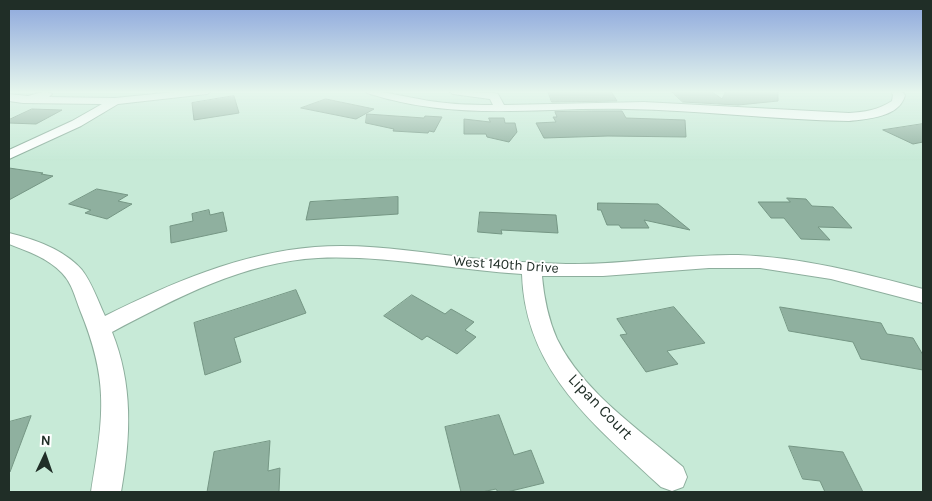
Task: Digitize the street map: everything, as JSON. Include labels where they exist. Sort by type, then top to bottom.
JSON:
[{"type":"street","points":[[9,155],[67,130],[93,114]]},
{"type":"street","points":[[812,114],[842,116],[874,114]]},
{"type":"street","points":[[9,238],[47,253],[74,275],[100,328],[111,361],[116,401],[115,445],[106,492]]},
{"type":"street","name":"West 140th Drive","points":[[100,328],[143,306],[240,267],[282,256],[313,252],[370,252],[532,269],[615,269],[737,261],[776,264],[842,274],[923,296]]},
{"type":"street","name":"Lipan Court","points":[[532,269],[537,314],[547,340],[564,370],[590,401],[672,477]]},
{"type":"building","points":[[21,114],[54,114],[36,124],[9,123],[9,120]]},
{"type":"building","points":[[193,114],[230,114],[194,120]]},
{"type":"building","points":[[333,114],[364,114],[356,119]]},
{"type":"building","points":[[367,114],[424,118],[425,116],[442,117],[434,132],[429,131],[428,133],[393,131],[394,129],[366,123]]},
{"type":"building","points":[[556,114],[624,114],[626,118],[685,120],[686,137],[608,136],[544,138],[536,123],[556,122],[553,117],[557,117]]},
{"type":"building","points":[[489,118],[504,118],[505,123],[515,123],[517,132],[509,142],[487,137],[486,134],[464,134],[464,119],[490,122]]},
{"type":"building","points":[[923,124],[923,142],[913,144],[883,130]]},
{"type":"building","points":[[9,168],[43,173],[41,174],[53,176],[9,200]]},
{"type":"building","points":[[97,189],[128,195],[118,201],[132,204],[107,219],[85,213],[91,210],[69,204]]},
{"type":"building","points":[[398,197],[398,214],[306,220],[310,202]]},
{"type":"building","points":[[787,198],[806,199],[812,206],[833,207],[852,228],[818,227],[830,240],[801,239],[784,218],[771,218],[758,202],[790,202]]},
{"type":"building","points":[[598,203],[658,204],[690,230],[644,220],[649,228],[621,228],[619,225],[607,225],[601,210],[598,210]]},
{"type":"building","points":[[209,210],[210,215],[223,212],[227,231],[171,243],[170,226],[193,221],[192,214]]},
{"type":"building","points":[[480,212],[556,215],[558,233],[501,230],[502,234],[478,232]]},
{"type":"building","points":[[296,290],[306,313],[234,338],[241,362],[205,375],[194,323]]},
{"type":"building","points":[[412,295],[445,314],[451,309],[474,322],[465,330],[476,337],[457,354],[427,336],[422,340],[384,316]]},
{"type":"building","points":[[674,307],[705,343],[667,351],[678,364],[646,372],[620,335],[627,334],[617,319]]},
{"type":"building","points":[[780,307],[881,323],[887,334],[913,338],[923,355],[923,370],[861,359],[853,342],[789,331]]},
{"type":"building","points":[[499,415],[514,455],[531,450],[544,483],[507,492],[498,492],[496,489],[482,492],[461,492],[445,427]]},
{"type":"building","points":[[31,416],[10,472],[9,472],[9,422]]},
{"type":"building","points":[[270,441],[268,471],[280,468],[279,492],[207,492],[214,452]]},
{"type":"building","points":[[789,446],[843,452],[863,492],[825,492],[820,481],[803,479]]}]
